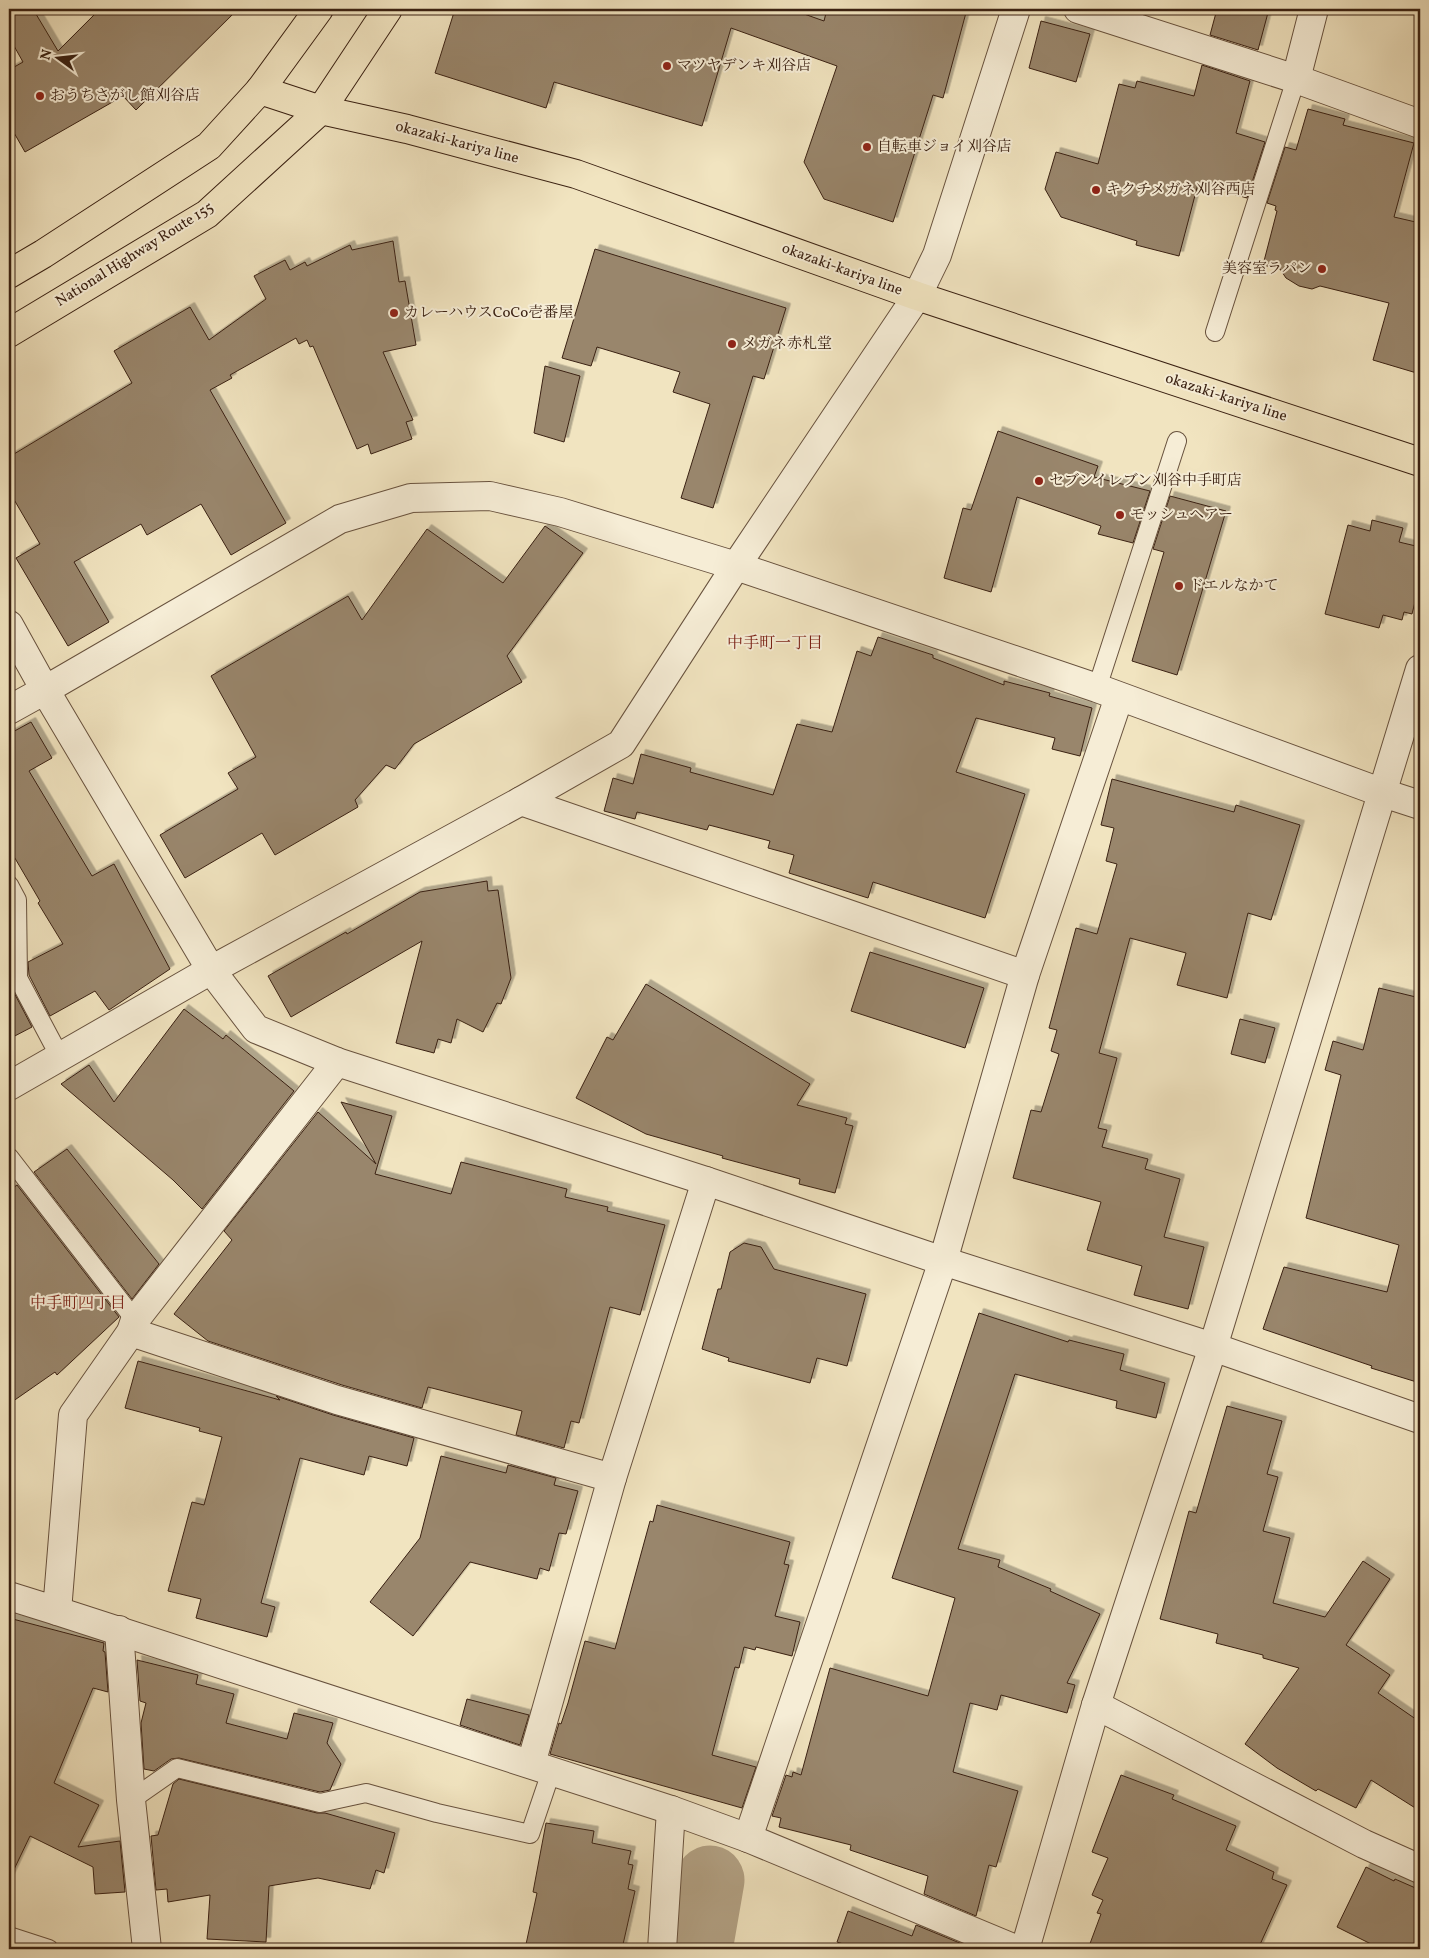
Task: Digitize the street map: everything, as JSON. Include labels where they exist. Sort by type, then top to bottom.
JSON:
[{"type":"main road","points":[[9,274],[44,254],[209,146],[260,90],[319,9]]},
{"type":"main road","name":"National Highway Route 155","points":[[9,333],[207,214],[321,110],[388,9]]},
{"type":"main road","name":"okazaki-kariya line","points":[[260,90],[321,110],[407,129],[576,174],[916,296],[1420,462]]},
{"type":"street","points":[[9,1086],[211,970],[521,801],[621,744],[736,566],[916,296],[937,255],[1016,9]]},
{"type":"street","points":[[1078,9],[1296,79],[1420,124]]},
{"type":"street","points":[[1296,79],[1314,9]]},
{"type":"street","points":[[9,710],[340,519],[411,498],[490,496],[560,512],[736,566],[1108,692],[1383,793],[1420,804]]},
{"type":"street","points":[[9,625],[45,690],[211,970],[256,1029],[337,1062],[706,1181],[943,1261],[1213,1347],[1420,1419]]},
{"type":"street","points":[[1025,1949],[1096,1705],[1213,1347],[1420,669]]},
{"type":"street","points":[[748,1838],[943,1261],[1024,975],[1108,692]]},
{"type":"street","points":[[521,801],[1024,975]]},
{"type":"street","points":[[57,1611],[73,1415],[133,1326],[337,1062]]},
{"type":"street","points":[[541,1768],[612,1478],[706,1181]]},
{"type":"street","points":[[133,1326],[337,1400],[612,1478]]},
{"type":"street","points":[[9,1596],[671,1810],[748,1838],[1015,1949]]},
{"type":"street","points":[[119,1630],[131,1800],[147,1949]]},
{"type":"street","points":[[1096,1705],[1364,1844],[1420,1869]]},
{"type":"street","points":[[662,1949],[671,1810]]},
{"type":"lane","points":[[1215,332],[1296,79]]},
{"type":"lane","points":[[1108,692],[1177,442]]},
{"type":"lane","points":[[9,885],[17,900],[18,978],[60,1057]]},
{"type":"lane","points":[[9,1157],[133,1326]]},
{"type":"lane","points":[[131,1800],[177,1768],[320,1803],[366,1793],[437,1813],[530,1834],[541,1768]]},
{"type":"lane","points":[[9,1936],[49,1949]]},
{"type":"building","points":[[9,9],[33,9],[58,51],[100,9],[238,9],[136,110],[123,96],[25,152],[9,124],[9,70],[23,62],[9,37]]},
{"type":"building","points":[[455,9],[790,9],[824,21],[827,9],[967,9],[943,98],[933,95],[893,222],[824,199],[804,162],[837,66],[731,28],[702,126],[554,82],[546,108],[435,73]]},
{"type":"building","points":[[1217,9],[1269,9],[1258,50],[1210,35]]},
{"type":"building","points":[[1041,21],[1090,34],[1076,82],[1029,68]]},
{"type":"building","points":[[1202,65],[1250,81],[1236,133],[1265,142],[1247,198],[1198,184],[1179,256],[1136,245],[1137,241],[1061,217],[1045,189],[1056,152],[1098,164],[1119,84],[1135,88],[1137,81],[1194,96]]},
{"type":"building","points":[[1308,109],[1345,119],[1343,125],[1414,143],[1394,217],[1420,223],[1420,374],[1373,360],[1389,303],[1320,286],[1312,289],[1299,286],[1286,278],[1280,269],[1263,265],[1277,211],[1275,210],[1276,206],[1267,203],[1285,147],[1296,150]]},
{"type":"building","points":[[393,241],[399,282],[405,281],[416,345],[383,352],[413,420],[406,422],[412,439],[371,454],[368,444],[357,449],[313,346],[310,347],[307,340],[299,344],[296,338],[230,375],[232,378],[210,390],[286,523],[231,555],[201,504],[147,535],[141,524],[74,562],[109,622],[68,646],[16,558],[40,544],[9,491],[9,457],[132,383],[114,351],[190,307],[209,340],[266,299],[254,276],[285,260],[290,270],[305,262],[307,266],[350,245],[352,250]]},
{"type":"building","points":[[595,249],[786,308],[764,379],[753,376],[713,508],[681,498],[710,404],[673,392],[680,372],[597,347],[591,366],[562,358]]},
{"type":"building","points":[[545,366],[580,376],[564,442],[534,433]]},
{"type":"building","points":[[998,431],[1098,466],[1094,477],[1150,491],[1133,543],[1098,534],[1101,526],[1017,497],[991,592],[944,578],[963,508],[971,510]]},
{"type":"building","name":"ドエルなかて","points":[[1170,496],[1226,511],[1177,675],[1132,661],[1164,552],[1153,549]]},
{"type":"building","points":[[1372,520],[1403,528],[1399,542],[1420,547],[1420,582],[1412,614],[1404,612],[1402,620],[1383,615],[1379,628],[1325,614],[1348,525],[1370,531]]},
{"type":"building","points":[[545,526],[583,553],[507,656],[522,682],[414,744],[395,769],[386,765],[355,800],[358,807],[275,855],[262,833],[185,878],[160,835],[238,789],[228,773],[256,757],[211,676],[348,596],[362,620],[427,529],[503,583]]},
{"type":"building","points":[[878,637],[933,655],[933,658],[1004,685],[1004,681],[1050,693],[1049,696],[1092,708],[1080,756],[1052,749],[1055,738],[976,718],[956,772],[1025,794],[985,918],[873,882],[868,898],[789,873],[794,855],[768,848],[770,841],[709,825],[707,830],[637,812],[635,819],[604,811],[613,778],[633,784],[641,754],[691,768],[690,772],[773,795],[797,724],[832,732],[857,651],[871,656]]},
{"type":"building","points":[[31,722],[52,758],[29,771],[92,876],[114,864],[170,969],[109,1010],[95,991],[50,1016],[29,975],[28,962],[63,944],[38,903],[40,901],[9,848],[9,734]]},
{"type":"building","points":[[1112,779],[1234,812],[1236,805],[1300,825],[1271,920],[1248,913],[1227,998],[1177,985],[1186,953],[1130,938],[1099,1053],[1117,1058],[1098,1128],[1107,1130],[1102,1147],[1148,1159],[1145,1169],[1180,1179],[1164,1237],[1204,1247],[1188,1309],[1134,1295],[1142,1266],[1087,1250],[1101,1202],[1013,1178],[1031,1110],[1041,1112],[1059,1054],[1051,1051],[1057,1030],[1049,1028],[1076,928],[1097,934],[1117,864],[1106,861],[1114,828],[1101,825]]},
{"type":"building","points":[[487,881],[488,891],[498,890],[511,978],[501,1004],[497,1003],[483,1032],[457,1019],[451,1043],[438,1039],[434,1053],[396,1043],[422,941],[291,1017],[268,976],[420,892]]},
{"type":"building","points":[[870,952],[984,988],[965,1048],[851,1011]]},
{"type":"building","points":[[9,983],[32,1027],[9,1039]]},
{"type":"building","points":[[646,984],[810,1084],[797,1105],[847,1118],[845,1124],[853,1126],[835,1193],[799,1184],[800,1179],[722,1158],[723,1156],[646,1134],[576,1098],[607,1037],[613,1040]]},
{"type":"building","points":[[1379,988],[1420,998],[1420,1383],[1371,1368],[1372,1366],[1263,1329],[1284,1267],[1387,1292],[1399,1245],[1306,1218],[1341,1075],[1325,1070],[1333,1041],[1363,1050]]},
{"type":"building","points":[[184,1009],[223,1039],[226,1035],[294,1091],[202,1209],[173,1180],[61,1084],[89,1065],[114,1102]]},
{"type":"building","points":[[1240,1019],[1275,1028],[1265,1063],[1231,1054]]},
{"type":"building","points":[[341,1102],[392,1116],[375,1174],[451,1194],[461,1162],[567,1189],[565,1197],[608,1207],[607,1211],[665,1225],[640,1315],[610,1307],[579,1423],[571,1421],[564,1448],[516,1435],[522,1411],[428,1387],[422,1408],[342,1385],[208,1341],[174,1314],[232,1240],[224,1231],[318,1112],[376,1164]]},
{"type":"building","points":[[67,1149],[159,1264],[132,1299],[34,1172]]},
{"type":"building","points":[[17,1185],[119,1317],[57,1375],[55,1372],[9,1404],[9,1191]]},
{"type":"building","points":[[744,1243],[761,1247],[774,1269],[866,1294],[847,1366],[817,1358],[810,1383],[728,1361],[729,1358],[702,1349],[718,1289],[721,1289],[730,1252]]},
{"type":"building","points":[[979,1313],[1068,1342],[1069,1340],[1124,1354],[1120,1370],[1165,1383],[1156,1418],[1116,1408],[1117,1401],[1015,1374],[958,1549],[1000,1560],[998,1567],[1051,1589],[1050,1591],[1100,1614],[1067,1683],[1075,1685],[1067,1713],[1001,1695],[997,1710],[970,1703],[953,1772],[1018,1791],[996,1867],[989,1865],[976,1916],[924,1894],[928,1876],[850,1850],[851,1845],[779,1827],[781,1818],[772,1816],[786,1775],[792,1777],[793,1772],[801,1775],[830,1668],[928,1696],[955,1598],[892,1578]]},
{"type":"building","points":[[138,1361],[280,1400],[276,1396],[333,1415],[414,1438],[407,1466],[369,1456],[364,1475],[300,1458],[261,1603],[275,1607],[267,1637],[196,1618],[201,1599],[168,1591],[192,1502],[204,1505],[222,1437],[199,1431],[200,1428],[125,1408]]},
{"type":"building","points":[[1227,1406],[1282,1421],[1267,1474],[1278,1477],[1263,1531],[1290,1538],[1273,1603],[1325,1617],[1363,1561],[1390,1579],[1346,1645],[1390,1675],[1378,1693],[1420,1722],[1420,1811],[1371,1780],[1356,1808],[1318,1789],[1316,1791],[1277,1768],[1245,1744],[1299,1668],[1263,1658],[1263,1655],[1216,1643],[1218,1634],[1160,1619],[1189,1511],[1196,1513]]},
{"type":"building","points":[[441,1456],[506,1473],[508,1465],[556,1478],[554,1485],[578,1491],[566,1534],[559,1533],[549,1571],[540,1568],[537,1579],[470,1562],[413,1636],[370,1602],[420,1538]]},
{"type":"building","points":[[657,1505],[790,1542],[784,1564],[789,1565],[775,1616],[800,1622],[792,1656],[756,1647],[755,1650],[744,1647],[739,1668],[735,1667],[712,1755],[756,1767],[742,1808],[550,1754],[559,1723],[561,1724],[568,1703],[585,1641],[615,1649],[650,1521],[653,1522]]},
{"type":"building","points":[[9,1618],[104,1643],[103,1651],[105,1652],[108,1692],[93,1688],[54,1783],[99,1805],[78,1847],[120,1841],[125,1892],[95,1894],[93,1867],[30,1836],[9,1880]]},
{"type":"building","points":[[137,1660],[198,1675],[196,1684],[234,1694],[226,1723],[287,1739],[294,1713],[333,1723],[327,1743],[341,1764],[330,1790],[320,1792],[179,1758],[171,1759],[154,1771],[144,1769],[141,1723],[146,1703],[140,1701]]},
{"type":"building","points":[[467,1699],[529,1715],[520,1745],[460,1725]]},
{"type":"building","points":[[1121,1775],[1174,1795],[1172,1799],[1236,1826],[1226,1850],[1274,1872],[1272,1879],[1287,1885],[1258,1949],[1088,1949],[1101,1914],[1097,1913],[1103,1900],[1092,1895],[1108,1858],[1092,1852]]},
{"type":"building","points":[[179,1779],[317,1813],[325,1813],[395,1833],[384,1873],[376,1870],[370,1889],[318,1878],[269,1886],[266,1942],[207,1939],[210,1895],[168,1902],[167,1889],[156,1890],[151,1836],[158,1835],[173,1784]]},
{"type":"building","points":[[546,1823],[594,1831],[592,1843],[631,1851],[628,1864],[633,1865],[628,1889],[635,1891],[622,1949],[525,1949],[537,1893],[533,1892]]},
{"type":"building","points":[[1366,1867],[1394,1881],[1395,1879],[1420,1890],[1420,1949],[1381,1949],[1337,1927]]},
{"type":"building","points":[[848,1911],[912,1936],[916,1925],[967,1946],[967,1949],[859,1949],[837,1942]]},
{"type":"waterway","points":[[698,1949],[710,1880]]},
{"type":"place","name":"マツヤデンキ刈谷店","points":[[667,66]]},
{"type":"place","name":"おうちさがし館刈谷店","points":[[40,96]]},
{"type":"place","name":"自転車ジョイ刈谷店","points":[[867,147]]},
{"type":"place","name":"キクチメガネ刈谷西店","points":[[1096,190]]},
{"type":"place","name":"美容室ラパン","points":[[1322,269]]},
{"type":"place","name":"カレーハウスCoCo壱番屋","points":[[394,313]]},
{"type":"place","name":"メガネ赤札堂","points":[[732,344]]},
{"type":"place","name":"セブンイレブン刈谷中手町店","points":[[1039,481]]},
{"type":"place","name":"モッシュヘアー","points":[[1120,515]]},
{"type":"place","name":"ドエルなかて","points":[[1179,586]]},
{"type":"district","name":"中手町一丁目","points":[[775,644]]},
{"type":"district","name":"中手町四丁目","points":[[78,1304]]}]
